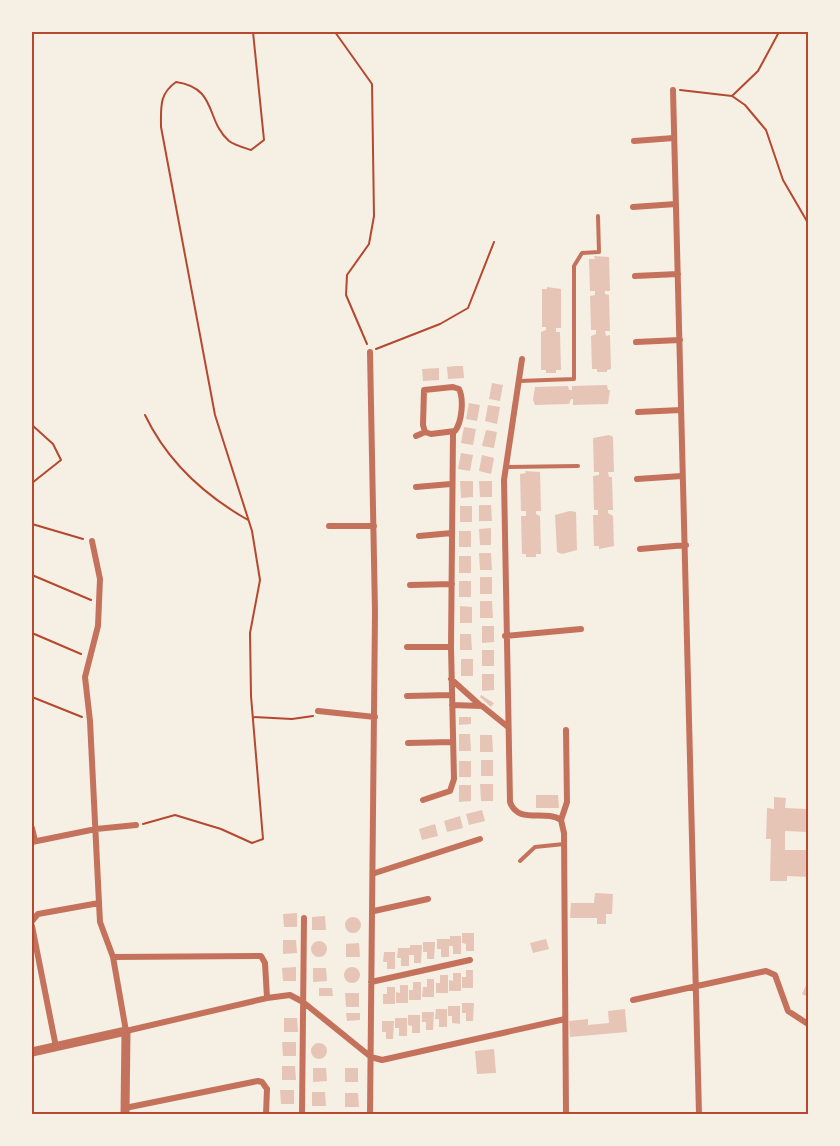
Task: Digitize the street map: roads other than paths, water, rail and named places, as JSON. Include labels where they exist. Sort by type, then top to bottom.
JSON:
[{"type":"street","points":[[673,90],[699,1114]]},
{"type":"street","points":[[634,141],[674,138]]},
{"type":"street","points":[[633,207],[676,204]]},
{"type":"street","points":[[635,276],[678,274]]},
{"type":"street","points":[[636,342],[680,340]]},
{"type":"street","points":[[370,352],[375,717],[375,873],[370,1114]]},
{"type":"street","points":[[522,358],[506,467],[505,636],[512,806],[522,814],[550,815],[561,820]]},
{"type":"street","points":[[423,800],[450,791],[453,787],[451,484],[453,432],[459,423],[462,396],[460,391],[453,387],[423,390],[425,432]]},
{"type":"street","points":[[638,412],[681,410]]},
{"type":"street","points":[[416,436],[425,432],[431,434],[453,432]]},
{"type":"street","points":[[638,479],[682,476]]},
{"type":"street","points":[[416,487],[451,484]]},
{"type":"street","points":[[329,526],[374,526]]},
{"type":"street","points":[[419,536],[452,533]]},
{"type":"street","points":[[92,542],[100,579],[98,626],[85,677],[90,720],[100,922],[113,957],[126,1031],[125,1111],[258,1081],[262,1082],[267,1089],[266,1114]]},
{"type":"street","points":[[640,549],[686,545]]},
{"type":"street","points":[[410,585],[452,584]]},
{"type":"street","points":[[505,636],[581,629]]},
{"type":"street","points":[[407,647],[451,647]]},
{"type":"street","points":[[452,679],[508,727]]},
{"type":"street","points":[[407,696],[452,695]]},
{"type":"street","points":[[452,705],[482,706]]},
{"type":"street","points":[[318,711],[375,717]]},
{"type":"street","points":[[566,730],[567,802],[561,820],[564,844],[566,1114]]},
{"type":"street","points":[[408,743],[452,742]]},
{"type":"street","points":[[32,828],[33,842],[96,829],[136,825]]},
{"type":"street","points":[[375,873],[480,839]]},
{"type":"street","points":[[374,911],[429,899]]},
{"type":"street","points":[[56,1047],[32,923],[38,914],[99,903]]},
{"type":"street","points":[[303,1114],[304,918]]},
{"type":"street","points":[[113,957],[261,957],[265,963],[267,998]]},
{"type":"street","points":[[371,982],[470,960]]},
{"type":"street","points":[[633,999],[757,971],[771,972],[775,975],[788,1011],[808,1024]]},
{"type":"street","points":[[32,1052],[267,998],[290,995],[303,1002],[371,1057],[382,1060],[566,1019]]},
{"type":"lane","points":[[519,381],[574,379],[574,266],[582,253],[599,252],[598,216]]},
{"type":"lane","points":[[506,467],[578,466]]},
{"type":"lane","points":[[520,861],[536,847],[564,844]]}]
